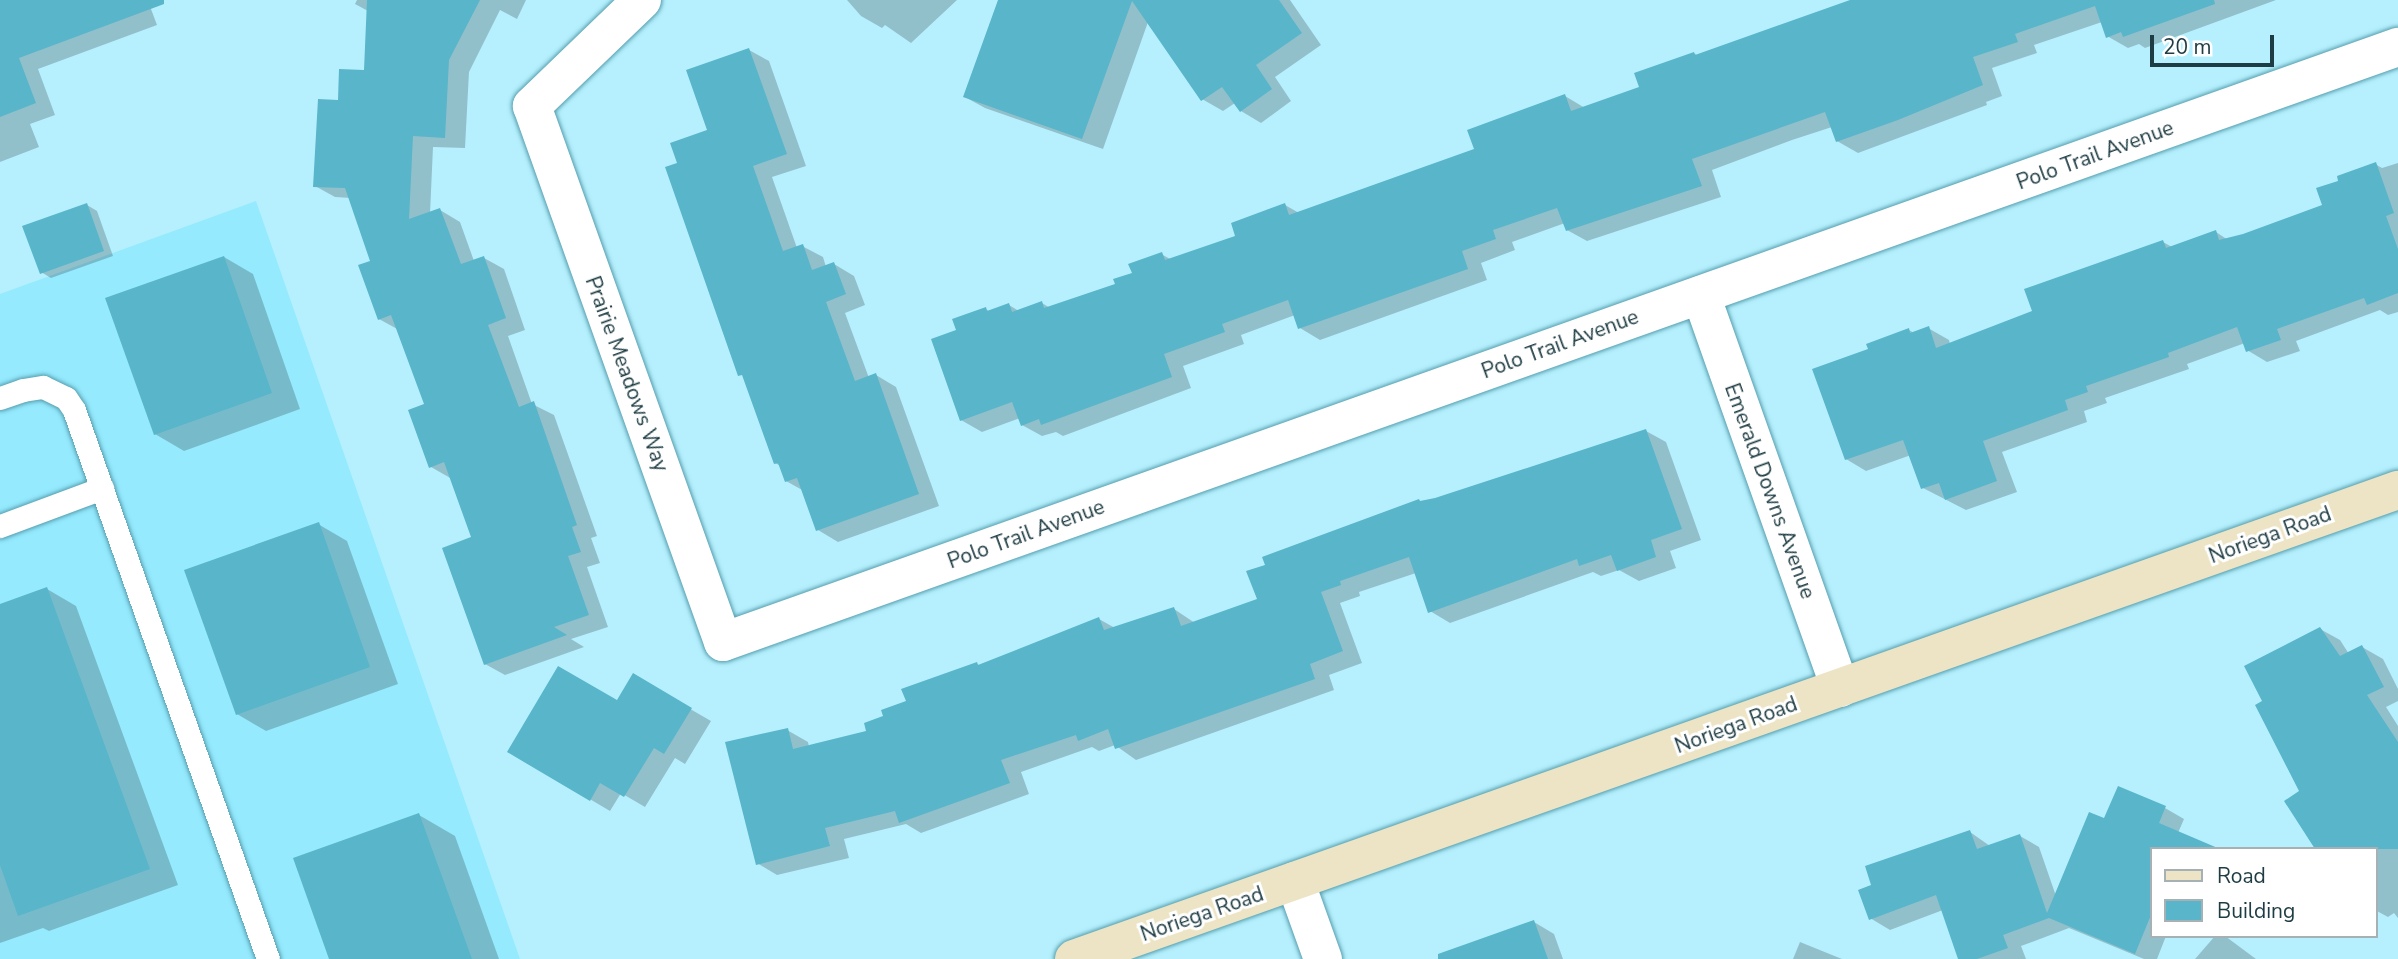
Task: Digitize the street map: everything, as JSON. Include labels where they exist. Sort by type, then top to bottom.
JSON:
[{"type":"street","name":"Prairie Meadows Way","points":[[642,0],[532,106],[723,642]]},
{"type":"street","name":"Polo Trail Avenue","points":[[723,642],[2398,47]]},
{"type":"street","name":"Emerald Downs Avenue","points":[[1701,295],[1840,688]]},
{"type":"street","name":"Noriega Road","points":[[1074,959],[2398,490]]},
{"type":"street","points":[[1295,881],[1323,959]]},
{"type":"lane","points":[[0,398],[43,387],[55,390],[66,398],[80,423],[268,959]]},
{"type":"lane","points":[[0,526],[102,488]]},
{"type":"shaded area","points":[[256,201],[520,959],[0,959],[0,294]]},
{"type":"building","points":[[0,0],[164,0],[164,4],[19,58],[36,103],[0,117]]},
{"type":"building","points":[[367,0],[480,0],[449,60],[445,138],[413,136],[409,219],[440,208],[461,264],[484,256],[506,318],[488,325],[519,407],[534,401],[577,525],[572,527],[581,552],[568,556],[589,615],[554,627],[567,635],[484,665],[442,548],[471,537],[444,462],[429,468],[408,410],[424,404],[391,315],[378,320],[358,265],[370,261],[345,188],[313,187],[318,99],[338,100],[339,69],[364,70]]},
{"type":"building","points":[[998,0],[1279,0],[1302,33],[1256,65],[1272,89],[1240,112],[1222,87],[1201,101],[1132,1],[1082,139],[963,97]]},
{"type":"building","points":[[1850,0],[2214,0],[2215,4],[2123,37],[2121,32],[2106,38],[2095,6],[2015,34],[2018,42],[1973,57],[1983,85],[1898,120],[1836,142],[1825,112],[1692,159],[1702,186],[1566,231],[1557,208],[1493,230],[1496,239],[1462,251],[1468,269],[1298,329],[1288,300],[1222,324],[1225,332],[1164,354],[1172,377],[1041,425],[1039,419],[1021,426],[1012,402],[960,421],[931,339],[956,330],[952,319],[986,307],[987,311],[1009,303],[1012,312],[1042,301],[1044,308],[1115,284],[1113,279],[1132,273],[1128,264],[1162,252],[1165,260],[1235,236],[1231,223],[1285,203],[1289,215],[1474,149],[1467,130],[1565,94],[1571,111],[1639,87],[1634,73],[1694,52],[1695,55]]},
{"type":"building","points":[[749,48],[787,154],[753,166],[783,251],[803,244],[812,270],[834,262],[846,294],[826,302],[855,381],[876,373],[919,494],[816,531],[797,478],[785,482],[778,463],[774,464],[742,375],[738,376],[665,167],[677,163],[670,143],[707,130],[686,70]]},
{"type":"building","points":[[2376,162],[2394,213],[2386,216],[2398,249],[2398,293],[2367,305],[2364,298],[2277,329],[2281,340],[2246,352],[2237,327],[2168,353],[2169,357],[2086,386],[2088,392],[2065,400],[2068,410],[1983,441],[1997,481],[1945,500],[1939,483],[1921,489],[1903,440],[1845,460],[1812,369],[1868,349],[1866,344],[1909,328],[1910,333],[1929,326],[1936,348],[2032,311],[2024,289],[2163,240],[2166,248],[2216,230],[2219,240],[2243,234],[2322,205],[2316,188],[2338,181],[2337,176]]},
{"type":"building","points":[[87,203],[104,251],[40,274],[22,226]]},
{"type":"building","points":[[224,256],[272,393],[154,435],[105,298]]},
{"type":"building","points":[[1646,429],[1682,529],[1651,540],[1656,557],[1617,571],[1611,555],[1579,566],[1577,559],[1428,613],[1409,557],[1340,581],[1341,585],[1321,592],[1343,651],[1310,664],[1315,679],[1115,749],[1108,729],[1078,741],[1076,735],[1001,760],[1010,783],[899,823],[895,811],[825,828],[830,846],[756,865],[725,742],[788,728],[793,749],[866,731],[864,723],[883,716],[881,710],[906,701],[901,689],[977,662],[978,665],[1099,617],[1104,630],[1174,607],[1181,626],[1257,599],[1246,571],[1265,565],[1262,557],[1419,499],[1435,498]]},
{"type":"building","points":[[319,522],[370,667],[236,715],[184,570]]},
{"type":"building","points":[[47,587],[150,869],[18,916],[0,865],[0,604]]},
{"type":"building","points":[[2320,627],[2340,656],[2362,645],[2384,687],[2367,695],[2398,742],[2398,849],[2314,847],[2284,801],[2299,791],[2255,705],[2262,701],[2244,666]]},
{"type":"building","points":[[558,666],[617,700],[633,673],[692,708],[664,754],[654,748],[624,797],[600,783],[590,801],[507,752]]},
{"type":"building","points":[[2118,786],[2166,806],[2159,823],[2215,847],[2150,847],[2150,917],[2135,954],[2049,918],[2003,935],[2008,948],[1977,959],[1958,959],[1936,895],[1869,920],[1858,890],[1871,885],[1865,866],[1970,830],[1977,849],[2020,834],[2047,913],[2089,812],[2104,818]]},
{"type":"building","points":[[419,813],[472,959],[329,959],[293,858]]},
{"type":"building","points":[[1534,920],[1548,959],[1438,959],[1438,954]]}]
